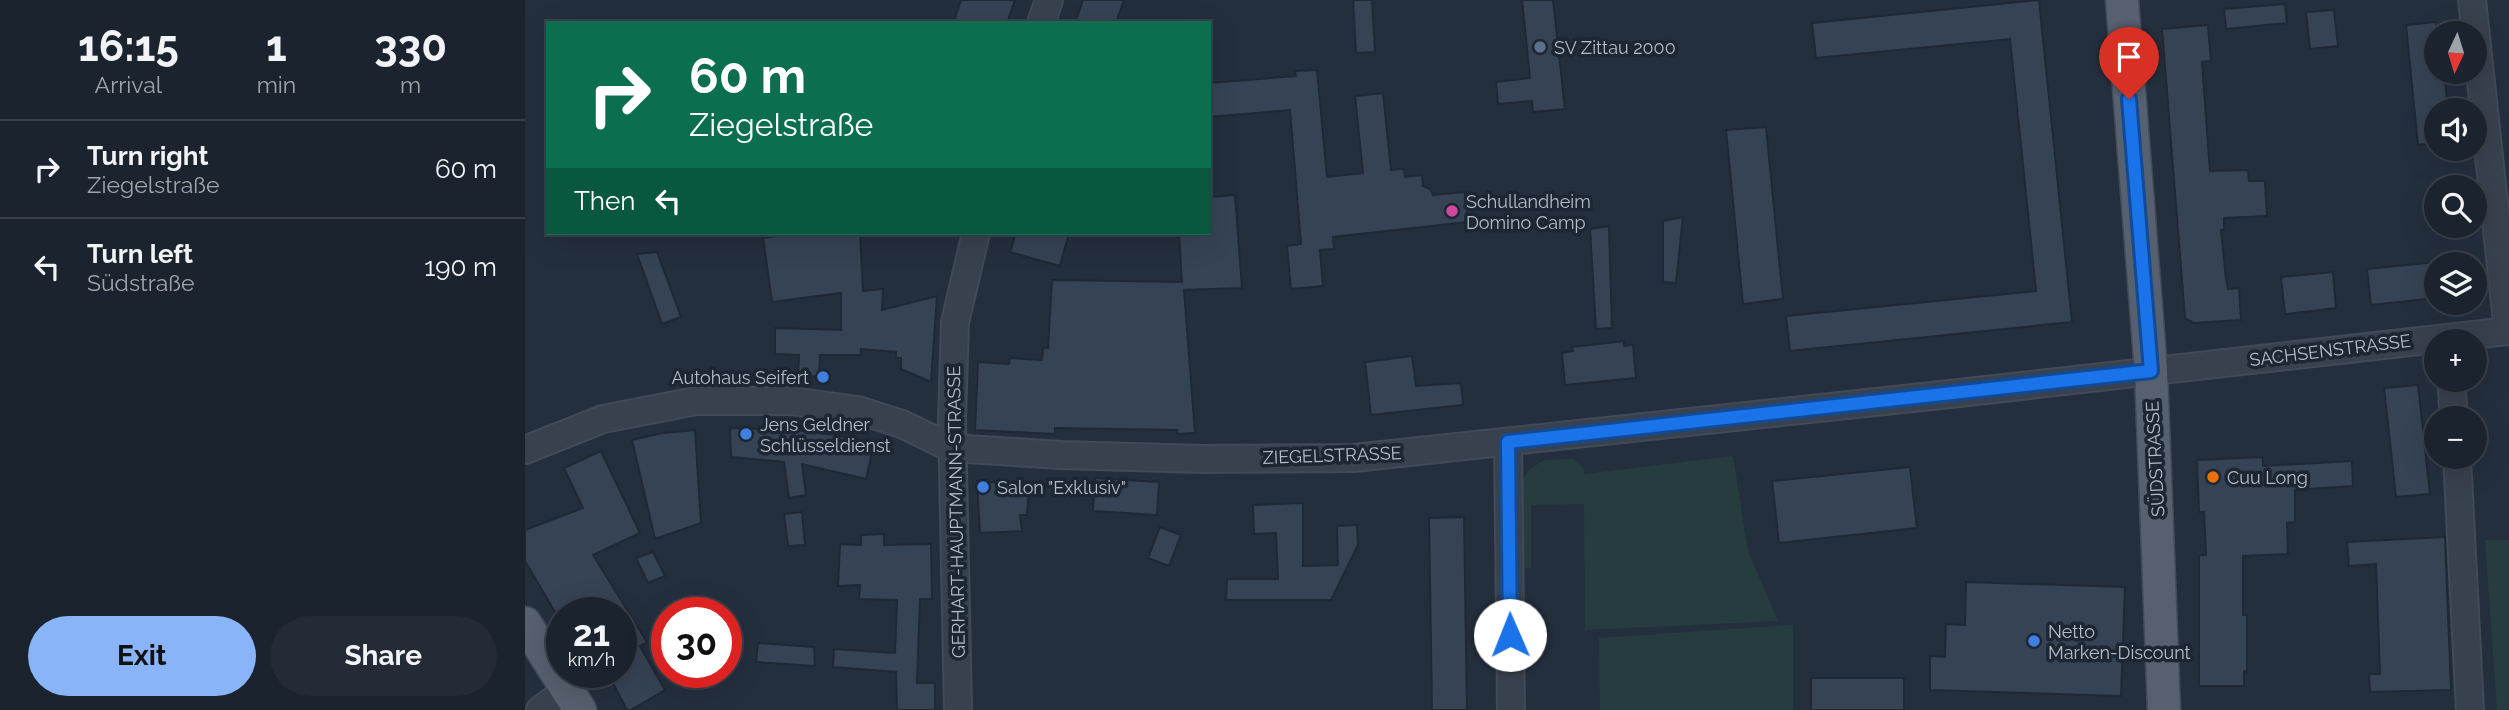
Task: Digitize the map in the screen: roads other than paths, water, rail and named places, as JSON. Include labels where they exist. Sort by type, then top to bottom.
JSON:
[{"type":"main road","name":"SÜDSTRASSE","points":[[2122,0],[2151,371],[2164,710]]},
{"type":"main road","points":[[525,623],[573,700]]},
{"type":"street","points":[[1042,21],[1049,0]]},
{"type":"street","points":[[2472,0],[2509,331]]},
{"type":"street","name":"GERHART-HAUPTMANN-STRASSE","points":[[958,710],[951,448],[955,322],[976,235]]},
{"type":"street","name":"SACHSENSTRASSE","points":[[2487,334],[2509,331]]},
{"type":"street","name":"SACHSENSTRASSE","points":[[2151,371],[2424,342]]},
{"type":"street","name":"ZIEGELSTRASSE","points":[[525,450],[603,419],[696,401],[791,401],[858,410],[902,424],[951,448],[1061,455],[1203,459],[1341,458],[2151,371]]},
{"type":"street","points":[[1508,442],[1511,710]]},
{"type":"street","points":[[2458,469],[2470,710]]},
{"type":"street","points":[[540,710],[573,700]]},
{"type":"place","name":"SV Zittau 2000","points":[[1540,47]]},
{"type":"place","name":"Schullandheim Domino Camp","points":[[1452,211]]},
{"type":"place","name":"Autohaus Seifert","points":[[823,377]]},
{"type":"place","name":"Jens Geldner Schlüsseldienst","points":[[746,434]]},
{"type":"place","name":"Cuu Long","points":[[2213,477]]},
{"type":"place","name":"Salon \"Exklusiv\"","points":[[983,487]]},
{"type":"place","name":"Netto Marken-Discount","points":[[2034,641]]}]
